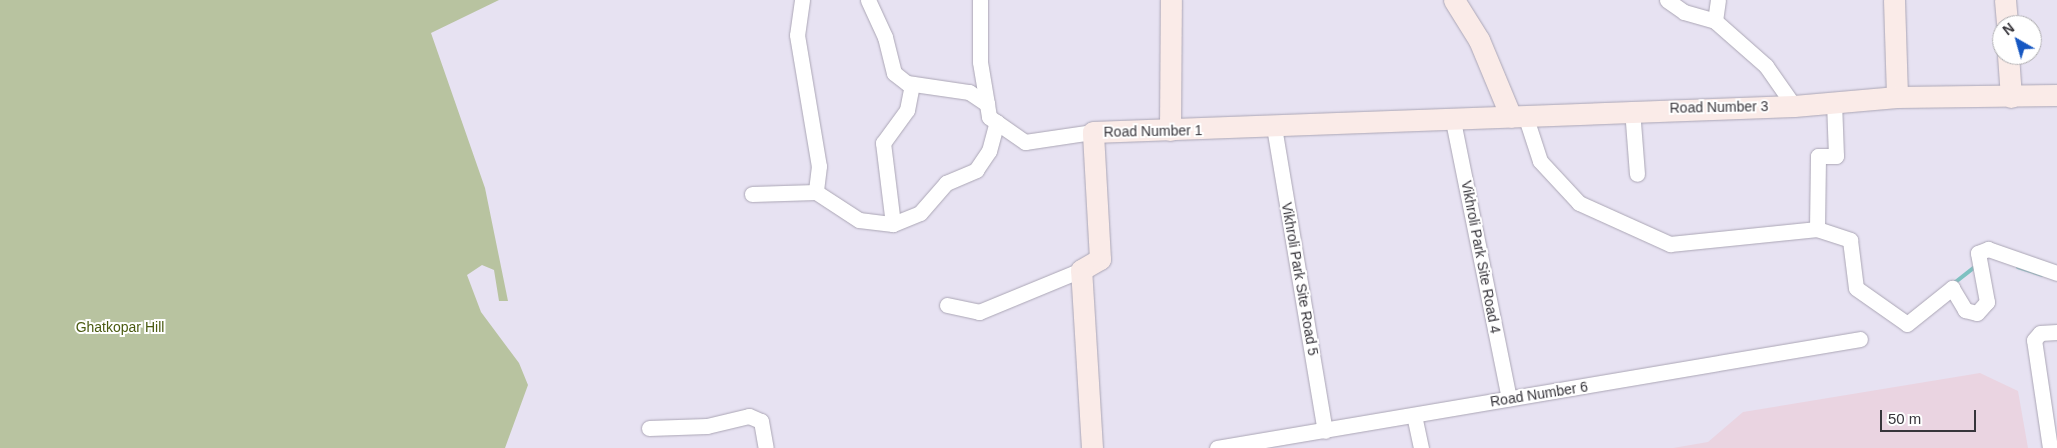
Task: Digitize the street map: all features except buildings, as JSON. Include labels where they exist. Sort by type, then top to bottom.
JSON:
[{"type":"street","points":[[802,0],[797,35],[818,166],[816,192]]},
{"type":"street","points":[[980,0],[980,62],[987,104]]},
{"type":"street","points":[[1170,130],[1171,0]]},
{"type":"street","points":[[1454,0],[1479,40],[1540,161],[1553,178],[1579,202],[1652,240],[1692,243],[1816,229],[1850,240],[1856,288],[1907,324],[1952,288],[1965,310],[1977,313],[1987,302],[1978,253],[1988,248],[2057,273]]},
{"type":"street","points":[[1667,0],[1684,12],[1715,21],[1766,66],[1794,106]]},
{"type":"street","points":[[1715,21],[1718,0]]},
{"type":"street","points":[[1894,0],[1897,97]]},
{"type":"street","points":[[2005,0],[2006,15]]},
{"type":"street","points":[[869,3],[885,37],[894,73],[912,84],[969,92],[987,104]]},
{"type":"street","points":[[2009,65],[2011,97]]},
{"type":"street","points":[[892,224],[883,143],[907,110],[912,84]]},
{"type":"street","name":"Road Number 3","points":[[1518,116],[1632,109],[1794,106],[1897,97],[2057,95]]},
{"type":"street","points":[[1816,229],[1818,156],[1836,156],[1834,102]]},
{"type":"street","name":"Road Number 1","points":[[987,104],[989,117],[1025,142],[1093,132],[1274,128],[1452,116],[1518,116]]},
{"type":"street","points":[[1632,109],[1637,174]]},
{"type":"street","name":"Vikhroli Park Site Road 4","points":[[1452,116],[1509,398]]},
{"type":"street","points":[[752,194],[816,192],[859,220],[892,224],[920,213],[946,183],[976,170],[989,151],[997,122]]},
{"type":"street","name":"Vikhroli Park Site Road 5","points":[[1274,128],[1325,431]]},
{"type":"street","points":[[947,305],[980,312],[1081,270],[1100,259],[1093,132]]},
{"type":"street","points":[[1081,270],[1092,448]]},
{"type":"street","points":[[2050,448],[2034,340],[2040,333],[2057,332]]},
{"type":"street","name":"Road Number 6","points":[[1217,448],[1290,443],[1325,431],[1860,339]]},
{"type":"street","points":[[1414,415],[1421,448]]},
{"type":"street","points":[[649,428],[707,426],[749,416],[761,421],[766,448]]},
{"type":"shaded area","points":[[1980,373],[2018,391],[2028,448],[1673,448],[1708,442],[1743,412]]},
{"type":"green space","name":"Ghatkopar Hill","points":[[0,0],[499,0],[431,33],[485,188],[508,301],[499,301],[494,270],[482,265],[467,275],[481,312],[519,363],[528,385],[505,448],[0,448]]},
{"type":"waterway","points":[[1953,284],[1977,265]]},
{"type":"waterway","points":[[2018,267],[2042,275]]}]
